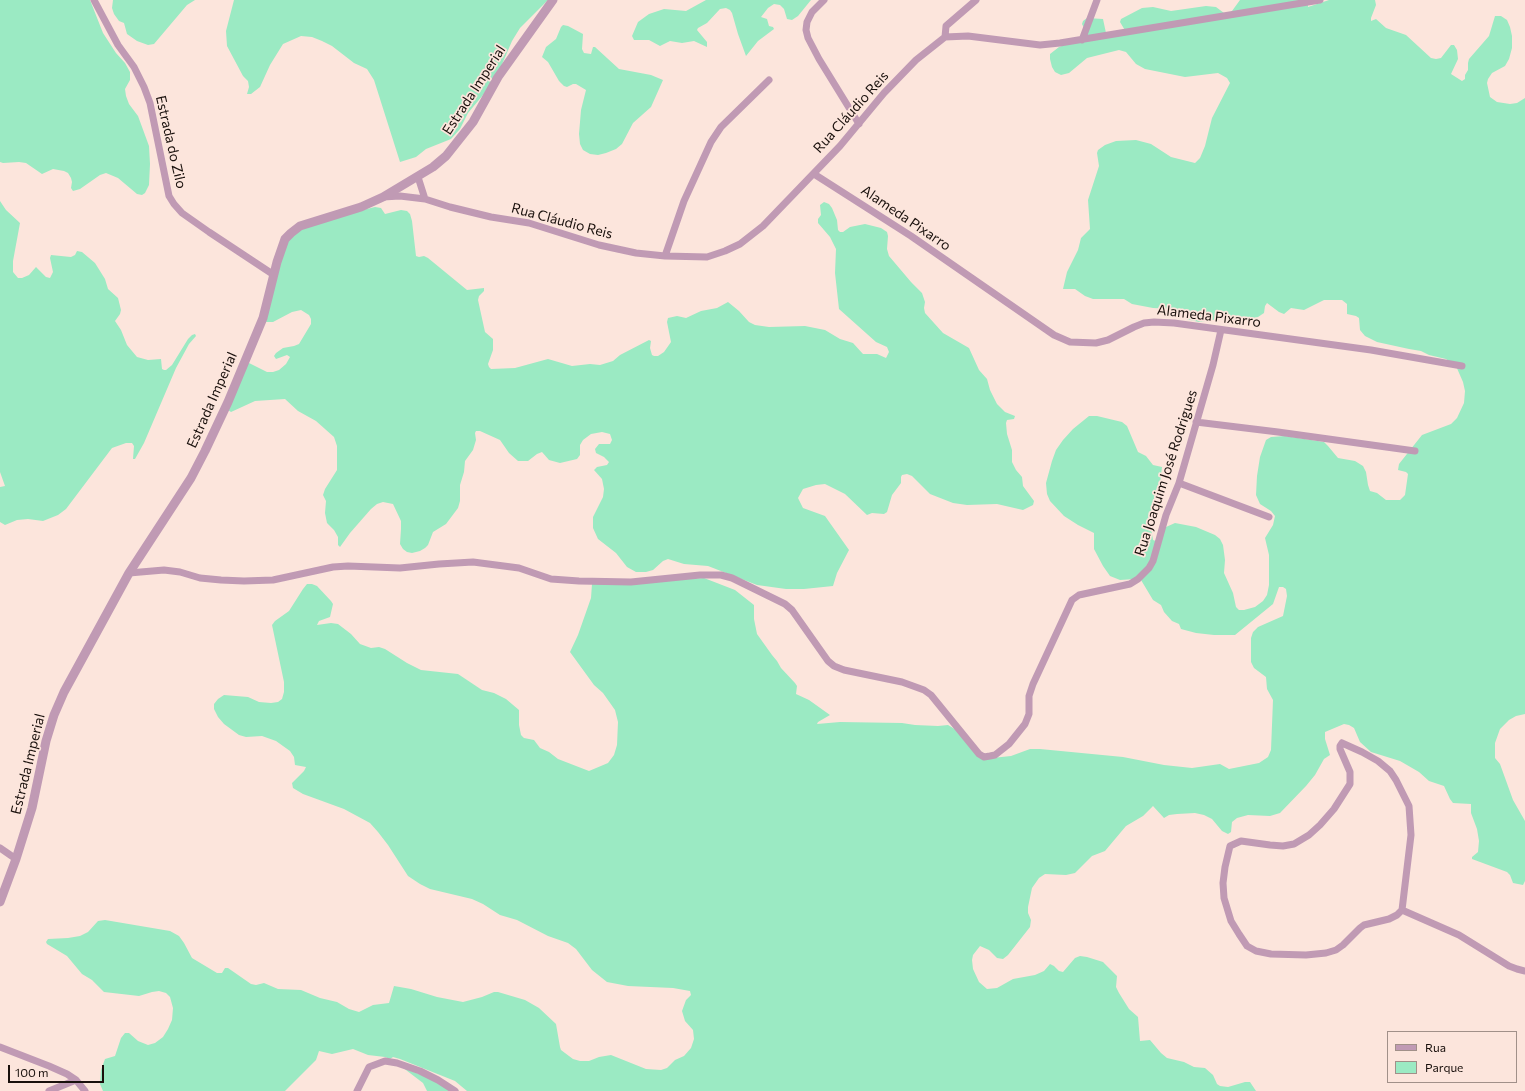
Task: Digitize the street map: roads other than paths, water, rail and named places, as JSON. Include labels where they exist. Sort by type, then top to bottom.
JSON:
[{"type":"street","name":"Estrada do Zilo","points":[[94,0],[118,45],[134,67],[144,87],[150,103],[169,196],[174,204],[182,213],[274,275]]},
{"type":"street","name":"Estrada Imperial","points":[[0,902],[16,859],[32,808],[46,741],[54,715],[64,692],[129,572],[192,478],[228,402],[263,318],[285,239],[300,226],[361,207],[383,197],[433,167],[446,156],[473,122],[498,77],[553,0]]},
{"type":"street","points":[[824,0],[812,12],[807,22],[806,30],[808,38],[819,59],[859,124]]},
{"type":"street","points":[[976,0],[946,26],[945,37],[968,36],[1040,45],[1082,40],[1320,0]]},
{"type":"street","points":[[1082,40],[1097,0]]},
{"type":"street","name":"Rua Cláudio Reis","points":[[383,197],[400,196],[425,199],[457,209],[528,223],[617,249],[665,256],[707,257],[740,244],[763,226],[814,174],[859,124],[884,93],[916,60],[945,37]]},
{"type":"street","points":[[665,256],[684,201],[711,142],[721,127],[769,80]]},
{"type":"street","name":"Alameda Pixarro","points":[[814,174],[911,236],[1054,334],[1070,342],[1096,343],[1108,340],[1134,327],[1154,322],[1174,322],[1221,330],[1371,350],[1462,366]]},
{"type":"street","points":[[418,176],[425,199]]},
{"type":"street","name":"Rua Joaquim José Rodrigues","points":[[129,572],[164,570],[180,572],[200,578],[273,580],[333,567],[348,566],[400,568],[473,562],[519,568],[551,580],[631,582],[700,574],[721,575],[732,578],[785,604],[792,610],[828,661],[834,666],[859,674],[902,682],[924,690],[931,695],[965,735],[974,749],[984,757],[990,756],[1000,751],[1016,736],[1025,724],[1029,714],[1029,696],[1033,684],[1068,606],[1075,597],[1130,584],[1144,574],[1153,561],[1213,365],[1221,330]]},
{"type":"street","points":[[1196,422],[1414,451]]},
{"type":"street","points":[[1178,483],[1270,517]]},
{"type":"street","points":[[1341,744],[1344,744],[1378,761],[1390,771],[1409,806],[1411,814],[1410,835],[1402,910],[1397,915],[1389,919],[1364,925],[1343,946],[1326,953],[1306,955],[1271,954],[1256,951],[1247,946],[1239,934],[1232,921],[1224,898],[1223,883],[1230,846],[1241,841],[1284,846],[1294,844],[1309,835],[1334,809],[1350,784],[1350,772],[1340,749],[1341,744]]},
{"type":"street","points":[[0,848],[16,859]]},
{"type":"street","points":[[1402,910],[1459,935],[1509,966],[1525,971]]},
{"type":"street","points":[[0,1047],[49,1066],[76,1080],[85,1091]]},
{"type":"street","points":[[357,1091],[368,1067],[385,1061],[397,1063],[420,1072],[438,1080],[455,1091]]},
{"type":"street","points":[[50,1091],[76,1080]]}]
